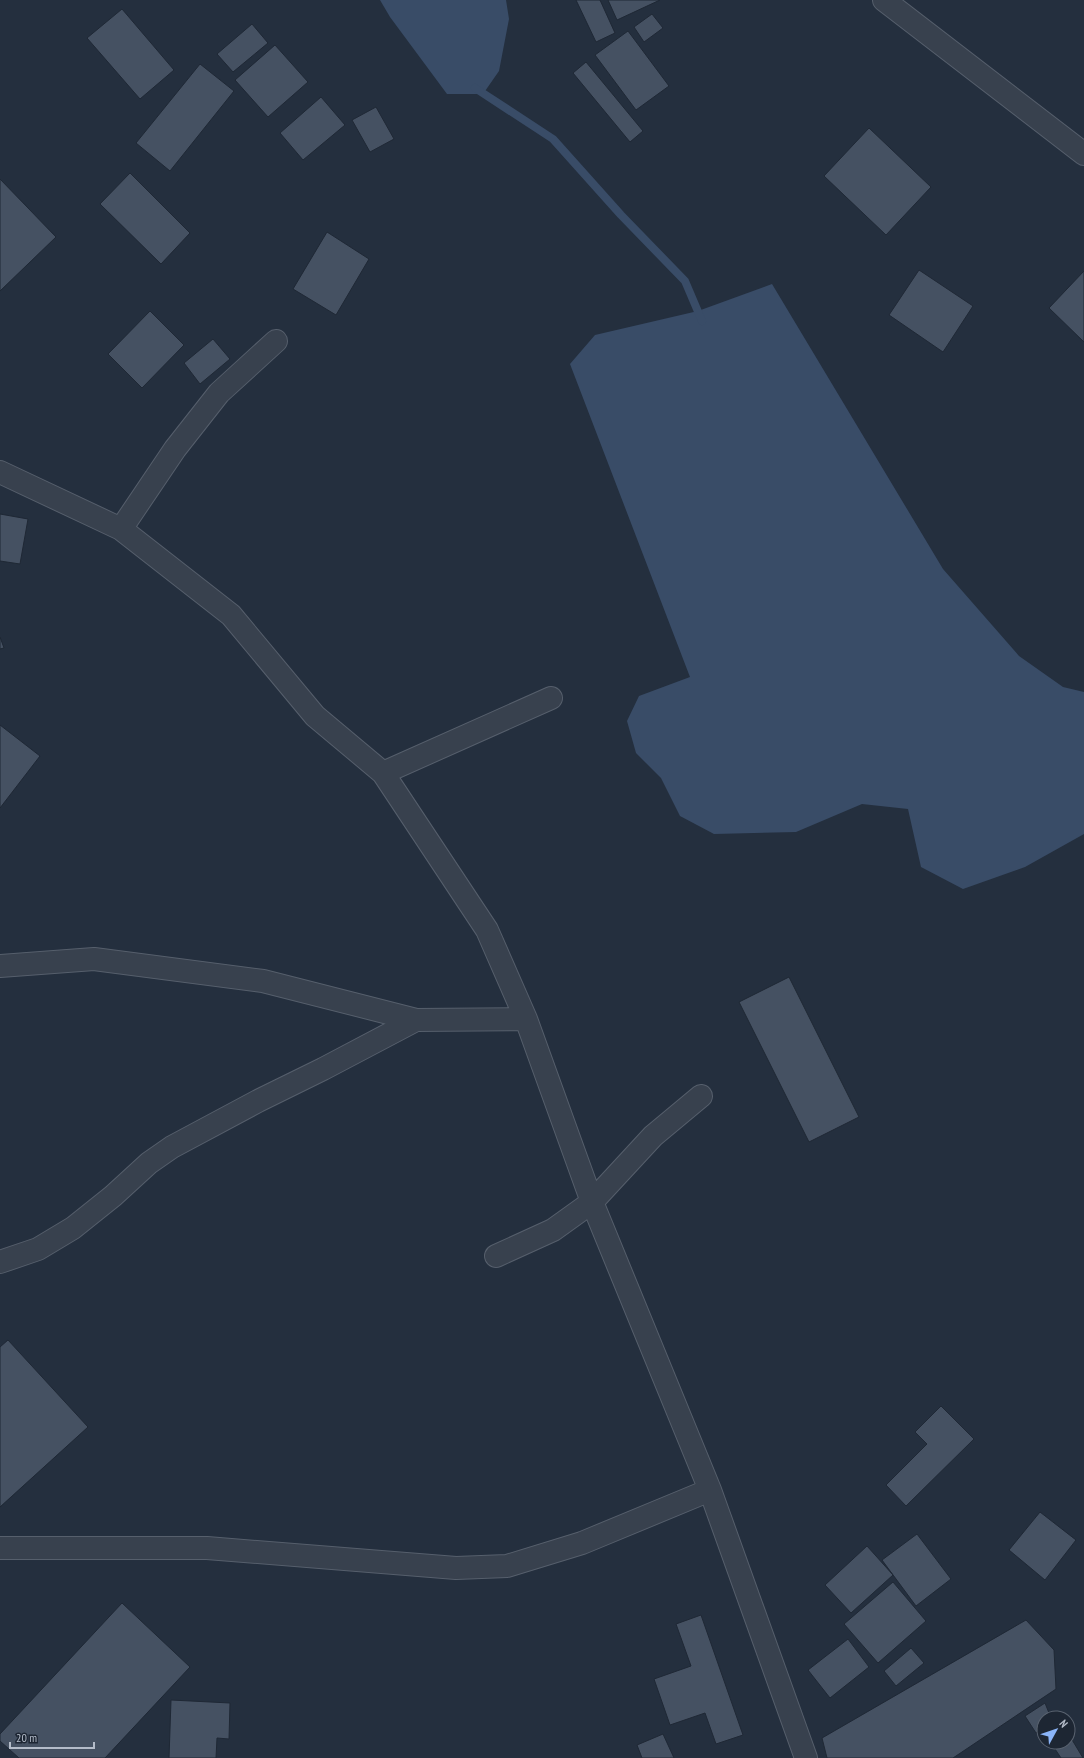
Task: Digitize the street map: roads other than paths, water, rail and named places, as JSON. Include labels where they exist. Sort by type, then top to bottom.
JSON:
[{"type":"street","points":[[884,0],[1084,154]]},
{"type":"street","points":[[121,529],[175,448],[219,394],[276,341]]},
{"type":"street","points":[[0,472],[121,529],[231,615],[315,716],[383,773],[487,930],[526,1019],[592,1202],[710,1490],[806,1758]]},
{"type":"street","points":[[383,773],[551,698]]},
{"type":"street","points":[[0,966],[94,959],[263,982],[416,1020],[526,1019]]},
{"type":"street","points":[[0,1262],[38,1249],[73,1228],[114,1196],[149,1163],[172,1147],[416,1020]]},
{"type":"street","points":[[496,1256],[553,1230],[592,1202],[653,1136],[701,1096]]},
{"type":"street","points":[[0,1548],[207,1548],[456,1568],[507,1566],[582,1543],[710,1490]]},
{"type":"water","points":[[380,0],[506,0],[509,19],[499,71],[483,94],[447,94],[390,17]]},
{"type":"water","points":[[772,284],[943,569],[1019,656],[1063,687],[1084,692],[1084,834],[1025,867],[963,889],[921,867],[908,809],[862,804],[796,832],[714,834],[680,816],[661,778],[636,753],[627,721],[639,696],[690,677],[570,364],[595,335],[698,311]]},
{"type":"waterway","points":[[475,88],[553,139],[621,215],[685,281],[702,321]]}]
